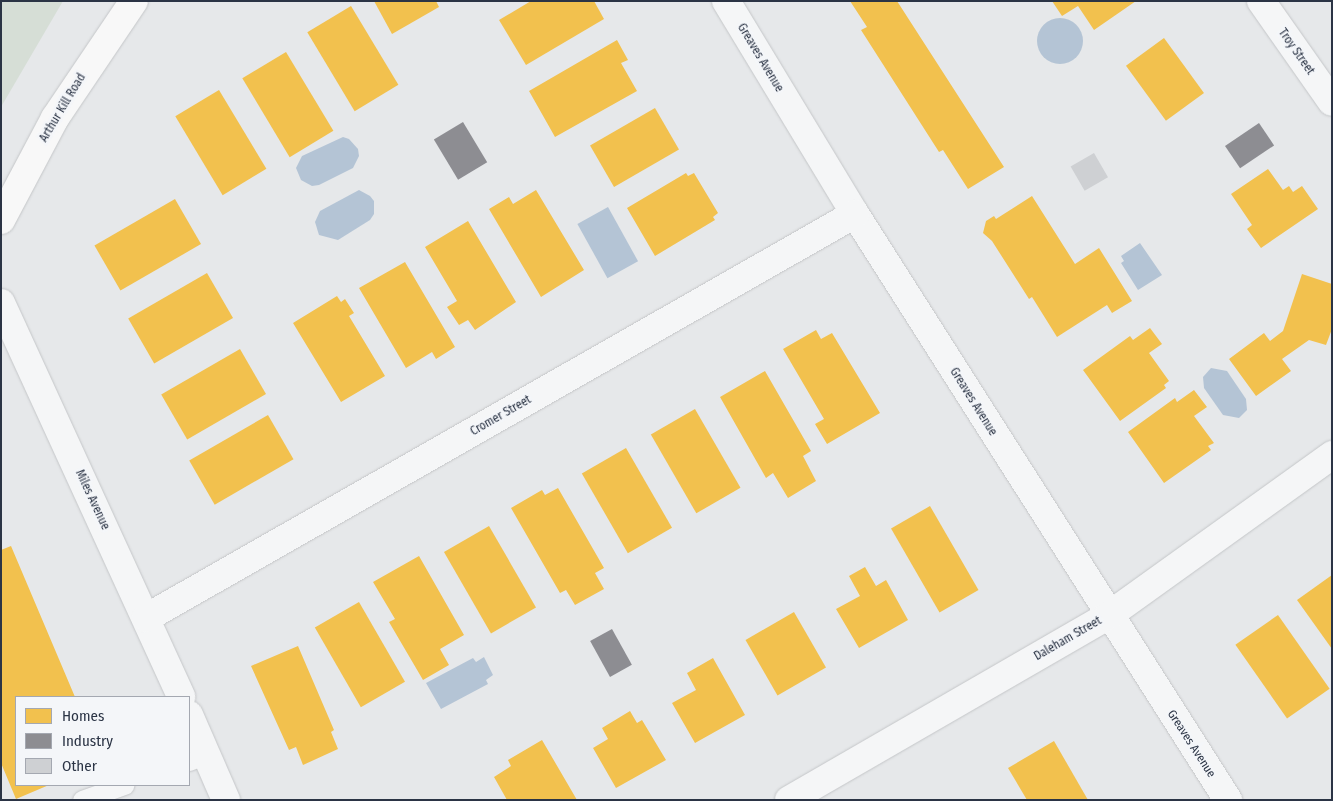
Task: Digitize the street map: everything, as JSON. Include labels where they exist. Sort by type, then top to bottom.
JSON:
[{"type":"street","name":"Arthur Kill Road","points":[[1,220],[55,118],[134,1]]},
{"type":"street","name":"Greaves Avenue","points":[[726,1],[855,214],[1108,616],[1228,800]]},
{"type":"street","name":"Troy Street","points":[[1261,1],[1332,102]]},
{"type":"street","name":"Cromer Street","points":[[146,618],[855,214]]},
{"type":"street","name":"Miles Avenue","points":[[1,303],[181,696]]},
{"type":"street","name":"Daleham Street","points":[[789,800],[1108,616],[1332,455]]},
{"type":"street","points":[[190,720],[197,758],[226,800]]},
{"type":"lane","points":[[82,800],[121,786]]},
{"type":"shaded area","points":[[1,1],[63,1],[1,107]]},
{"type":"water","points":[[1060,18],[1073,22],[1079,28],[1083,41],[1079,54],[1073,60],[1060,64],[1047,60],[1041,54],[1037,41],[1041,28],[1047,22]]},
{"type":"water","points":[[343,137],[349,139],[358,149],[359,156],[353,168],[319,185],[312,186],[301,180],[296,168],[302,156]]},
{"type":"water","points":[[359,190],[370,196],[374,201],[374,214],[370,220],[338,240],[319,235],[315,222],[320,211]]},
{"type":"water","points":[[608,207],[638,261],[607,278],[577,224]]},
{"type":"water","points":[[1140,243],[1162,275],[1138,290],[1121,263],[1124,261],[1121,256]]},
{"type":"water","points":[[1211,368],[1227,371],[1246,399],[1247,410],[1239,418],[1223,415],[1204,388],[1203,377]]},
{"type":"water","points":[[484,657],[493,675],[486,680],[488,684],[441,709],[426,683],[473,658],[476,662]]},
{"type":"building: Homes","points":[[374,1],[436,1],[439,7],[392,34]]},
{"type":"building: Homes","points":[[531,1],[594,1],[604,19],[526,65],[499,20]]},
{"type":"building: Homes","points":[[850,1],[897,1],[1004,167],[968,189],[943,150],[939,152],[861,30],[867,27]]},
{"type":"building: Homes","points":[[1052,1],[1136,1],[1094,30],[1078,6],[1062,16]]},
{"type":"building: Homes","points":[[351,6],[398,85],[355,111],[307,32]]},
{"type":"building: Homes","points":[[1164,38],[1204,93],[1166,121],[1126,66]]},
{"type":"building: Homes","points":[[617,40],[628,60],[621,63],[637,91],[555,137],[529,91]]},
{"type":"building: Homes","points":[[286,52],[333,131],[290,157],[242,78]]},
{"type":"building: Homes","points":[[219,90],[266,169],[223,195],[175,116]]},
{"type":"building: Homes","points":[[655,108],[679,150],[614,187],[590,146]]},
{"type":"building: Homes","points":[[1268,169],[1283,190],[1289,186],[1293,192],[1302,186],[1318,209],[1261,248],[1247,229],[1252,225],[1231,194]]},
{"type":"building: Homes","points":[[686,173],[688,176],[694,173],[718,213],[713,217],[715,220],[655,256],[627,208]]},
{"type":"building: Homes","points":[[536,190],[584,270],[541,297],[489,209],[509,197],[513,204]]},
{"type":"building: Homes","points":[[1032,196],[1075,264],[1099,248],[1132,301],[1112,313],[1107,305],[1057,337],[1032,297],[1029,299],[992,241],[983,233],[986,221],[994,216],[996,219]]},
{"type":"building: Homes","points":[[175,199],[201,244],[120,291],[94,245]]},
{"type":"building: Homes","points":[[468,221],[516,302],[475,330],[468,320],[459,325],[447,307],[457,301],[425,247]]},
{"type":"building: Homes","points":[[405,262],[455,347],[436,359],[432,352],[406,368],[359,288]]},
{"type":"building: Homes","points":[[207,273],[233,318],[154,364],[128,318]]},
{"type":"building: Homes","points":[[1302,274],[1332,284],[1332,329],[1326,345],[1309,340],[1282,359],[1291,371],[1256,396],[1229,359],[1264,333],[1270,341],[1283,331]]},
{"type":"building: Homes","points":[[337,296],[341,302],[345,299],[354,313],[349,316],[385,376],[341,402],[293,323]]},
{"type":"building: Homes","points":[[1150,328],[1162,344],[1149,353],[1169,381],[1164,385],[1166,388],[1120,421],[1083,370],[1130,336],[1133,340]]},
{"type":"building: Homes","points":[[816,330],[821,339],[832,333],[880,413],[827,444],[815,424],[824,419],[783,349]]},
{"type":"building: Homes","points":[[240,349],[266,394],[187,440],[161,394]]},
{"type":"building: Homes","points":[[765,371],[811,451],[803,456],[816,481],[788,498],[773,473],[766,478],[720,397]]},
{"type":"building: Homes","points":[[1194,390],[1207,407],[1194,416],[1214,443],[1208,446],[1211,450],[1164,483],[1128,432],[1175,398],[1177,402]]},
{"type":"building: Homes","points":[[695,409],[740,488],[696,513],[651,434]]},
{"type":"building: Homes","points":[[268,415],[294,459],[215,505],[189,460]]},
{"type":"building: Homes","points":[[626,448],[672,528],[628,553],[582,473]]},
{"type":"building: Homes","points":[[558,488],[604,568],[595,573],[604,589],[575,605],[566,590],[560,593],[511,508],[542,490],[545,495]]},
{"type":"building: Homes","points":[[930,506],[978,590],[940,613],[891,528]]},
{"type":"building: Homes","points":[[489,526],[536,607],[491,633],[444,552]]},
{"type":"building: Homes","points":[[11,546],[75,696],[15,696],[15,786],[47,786],[16,799],[1,763],[1,550]]},
{"type":"building: Homes","points":[[419,556],[464,635],[440,649],[449,665],[423,680],[389,622],[395,619],[373,582]]},
{"type":"building: Homes","points":[[865,567],[876,586],[886,580],[908,620],[859,648],[836,609],[860,596],[849,576]]},
{"type":"building: Homes","points":[[1332,575],[1332,649],[1297,600]]},
{"type":"building: Homes","points":[[359,602],[405,682],[361,707],[315,628]]},
{"type":"building: Homes","points":[[794,612],[826,667],[778,695],[746,640]]},
{"type":"building: Homes","points":[[1278,615],[1330,689],[1287,719],[1235,645]]},
{"type":"building: Homes","points":[[298,646],[334,730],[331,732],[338,749],[303,765],[296,747],[289,750],[251,666]]},
{"type":"building: Homes","points":[[713,658],[745,715],[695,743],[672,703],[696,690],[687,673]]},
{"type":"building: Homes","points":[[630,711],[637,723],[642,720],[666,760],[616,788],[593,748],[608,739],[602,728]]},
{"type":"building: Homes","points":[[542,740],[577,800],[507,800],[494,777],[511,766],[508,760]]},
{"type":"building: Homes","points":[[1054,741],[1088,800],[1027,800],[1008,768]]},
{"type":"building: Industry","points":[[463,122],[487,162],[458,180],[434,140]]},
{"type":"building: Industry","points":[[1259,123],[1274,145],[1240,168],[1225,146]]},
{"type":"building: Industry","points":[[612,629],[632,665],[610,677],[590,641]]},
{"type":"building: Other","points":[[1094,153],[1108,177],[1085,191],[1071,166]]}]
